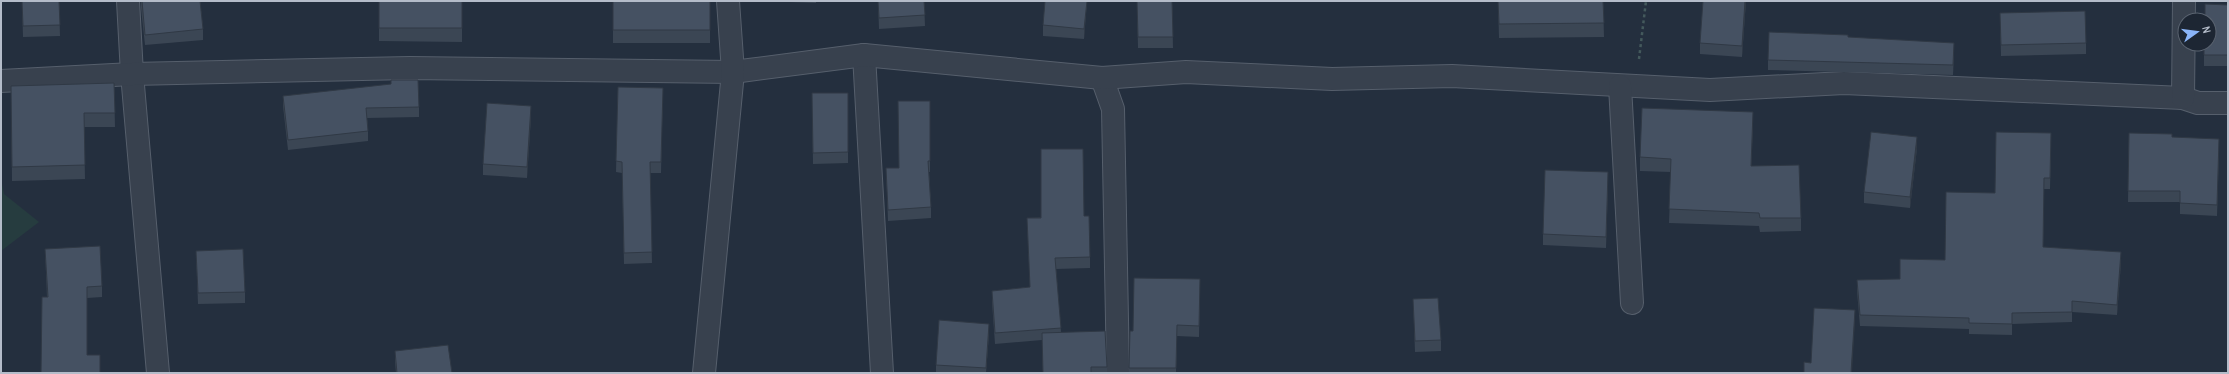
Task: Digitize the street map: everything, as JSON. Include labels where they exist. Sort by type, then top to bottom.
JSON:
[{"type":"street","points":[[128,1],[132,74],[158,373]]},
{"type":"street","points":[[704,373],[733,72],[728,1]]},
{"type":"street","points":[[2183,98],[2184,1]]},
{"type":"street","points":[[1,81],[132,74],[410,68],[733,72],[864,55],[1102,78],[1186,72],[1332,79],[1452,76],[1710,90],[1844,83],[2183,98],[2198,103],[2228,103]]},
{"type":"street","points":[[864,55],[882,373]]},
{"type":"street","points":[[1102,78],[1113,109],[1118,373]]},
{"type":"street","points":[[1628,86],[1632,303]]},
{"type":"path","points":[[1628,86],[1646,1]]},
{"type":"green space","points":[[1,178],[4,194],[39,222],[1,251]]},
{"type":"building","points":[[22,1],[59,1],[60,25],[23,26]]},
{"type":"building","points":[[142,1],[200,1],[203,29],[145,35]]},
{"type":"building","points":[[379,1],[462,1],[462,28],[379,28]]},
{"type":"building","points":[[613,1],[710,1],[710,30],[613,30]]},
{"type":"building","points":[[878,1],[924,1],[925,15],[879,18]]},
{"type":"building","points":[[1045,1],[1087,1],[1084,29],[1043,25]]},
{"type":"building","points":[[1137,1],[1172,1],[1173,37],[1138,37]]},
{"type":"building","points":[[1498,1],[1603,1],[1604,23],[1499,24]]},
{"type":"building","points":[[1703,1],[1745,1],[1742,46],[1700,43]]},
{"type":"building","points":[[2205,4],[2228,5],[2228,55],[2204,55],[2204,52],[2217,52],[2217,12],[2205,12]]},
{"type":"building","points":[[2085,11],[2086,43],[2001,45],[2000,13]]},
{"type":"building","points":[[1769,32],[1848,35],[1848,37],[1954,43],[1953,65],[1768,60]]},
{"type":"building","points":[[391,80],[418,80],[419,107],[366,108],[368,131],[288,140],[283,96],[391,84]]},
{"type":"building","points":[[114,83],[115,113],[84,113],[85,165],[12,167],[11,86]]},
{"type":"building","points":[[618,87],[663,88],[661,162],[650,162],[652,252],[624,253],[622,162],[616,161]]},
{"type":"building","points":[[812,93],[848,93],[848,152],[813,153]]},
{"type":"building","points":[[898,101],[930,101],[930,161],[928,161],[931,207],[888,210],[886,168],[899,168]]},
{"type":"building","points":[[487,103],[531,106],[527,167],[483,164]]},
{"type":"building","points":[[1642,108],[1753,112],[1751,166],[1799,165],[1801,218],[1760,218],[1759,213],[1669,209],[1671,159],[1640,157]]},
{"type":"building","points":[[1871,132],[1917,137],[1910,197],[1864,192]]},
{"type":"building","points":[[1996,132],[2051,133],[2050,178],[2044,178],[2043,247],[2121,252],[2117,305],[2072,301],[2072,312],[2012,313],[2012,324],[1969,323],[1969,318],[1860,315],[1857,280],[1900,279],[1900,259],[1945,260],[1946,192],[1995,193]]},
{"type":"building","points":[[2129,133],[2172,134],[2172,137],[2219,139],[2217,205],[2180,203],[2180,191],[2128,191]]},
{"type":"building","points":[[1041,149],[1083,149],[1084,216],[1089,216],[1090,257],[1055,258],[1061,328],[995,333],[992,291],[1030,287],[1027,218],[1041,218]]},
{"type":"building","points":[[1545,170],[1608,172],[1606,237],[1543,234]]},
{"type":"building","points":[[100,246],[102,286],[87,287],[87,355],[100,355],[100,373],[41,373],[42,297],[48,297],[45,249]]},
{"type":"building","points":[[243,249],[245,292],[198,293],[196,251]]},
{"type":"building","points":[[1134,278],[1200,279],[1199,326],[1177,325],[1176,368],[1129,368],[1130,331],[1133,331]]},
{"type":"building","points":[[1438,298],[1441,340],[1415,341],[1413,299]]},
{"type":"building","points":[[1814,308],[1855,310],[1851,373],[1804,373],[1804,362],[1811,363]]},
{"type":"building","points":[[939,320],[989,324],[986,368],[936,365]]},
{"type":"building","points":[[1105,331],[1107,367],[1091,367],[1091,373],[1043,373],[1042,333]]},
{"type":"building","points":[[448,345],[452,373],[397,373],[395,351]]}]
